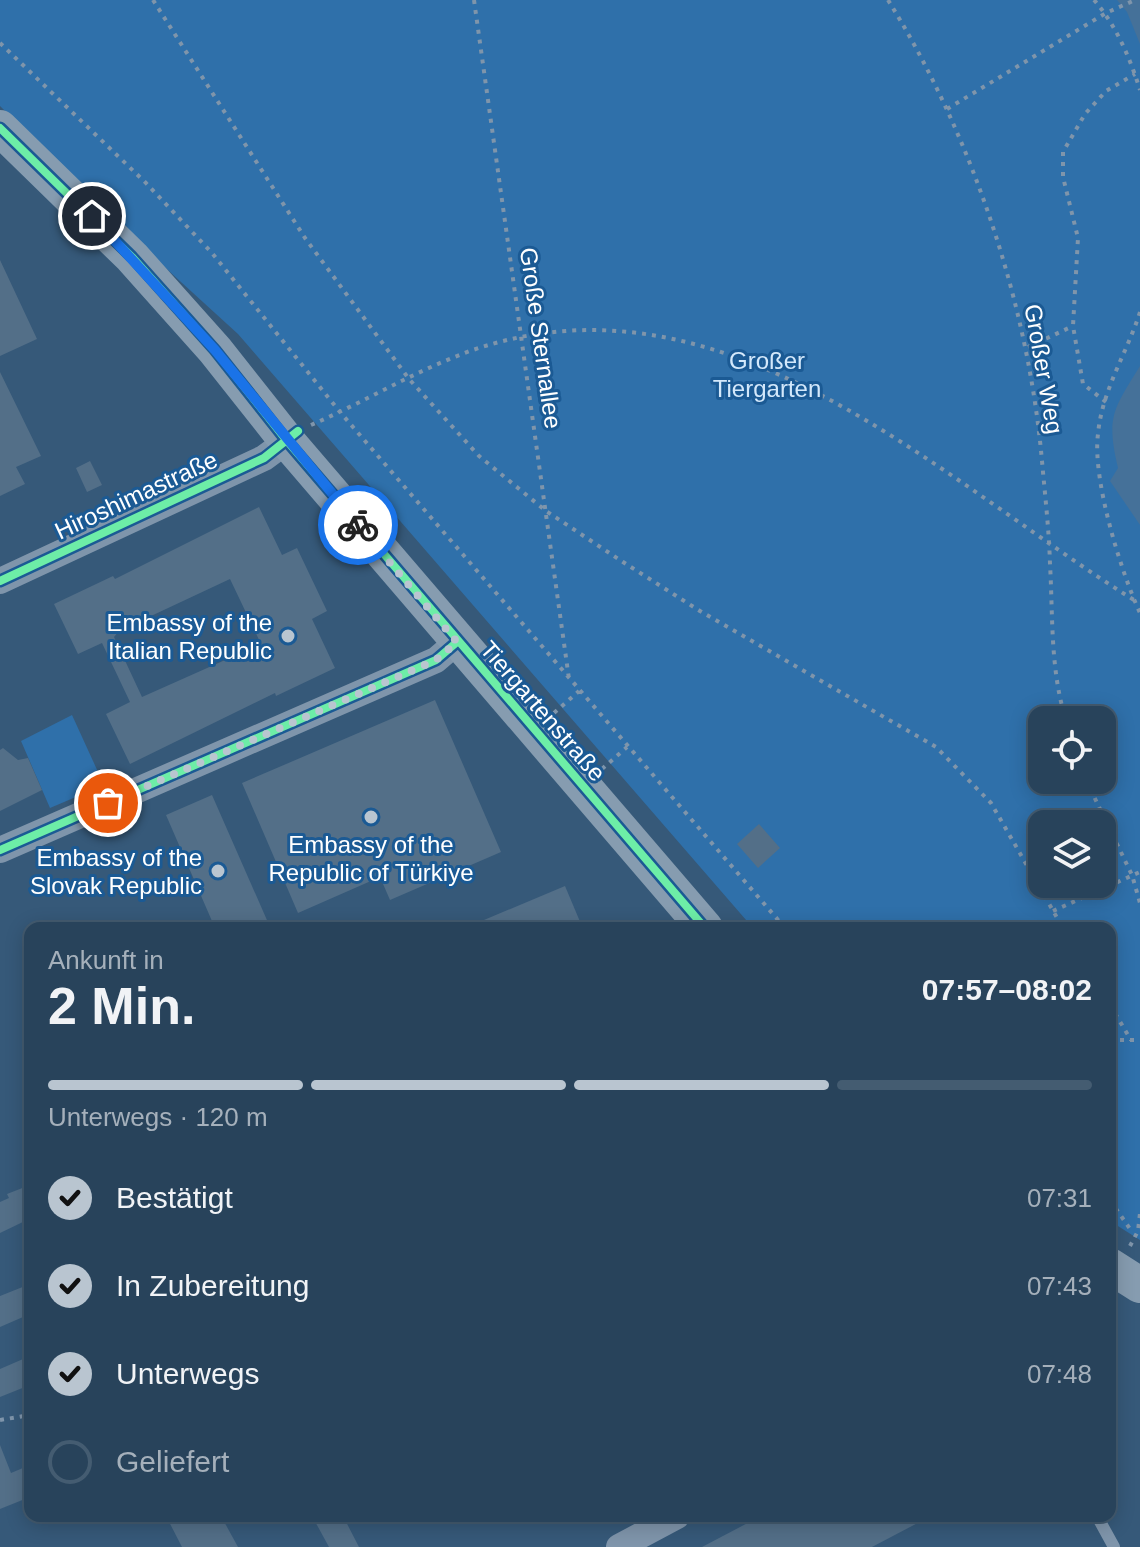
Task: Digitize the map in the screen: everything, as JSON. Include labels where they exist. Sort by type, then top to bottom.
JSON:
[{"type":"main road","name":"Tiergartenstraße","points":[[0,128],[132,257],[292,436],[457,642],[700,922]]},
{"type":"street","name":"Hiroshimastraße","points":[[0,581],[264,458],[292,436]]},
{"type":"street","points":[[0,850],[436,660],[457,642]]},
{"type":"street","points":[[619,1547],[666,1522]]},
{"type":"lane","points":[[1100,1522],[1110,1546]]},
{"type":"path","points":[[153,0],[305,238],[409,379],[479,456],[546,511],[700,611],[936,747],[991,803],[1059,922]]},
{"type":"path","points":[[1094,0],[1106,13],[1140,90]]},
{"type":"path","points":[[947,109],[1106,13],[1124,8],[1135,0]]},
{"type":"path","points":[[0,43],[146,183],[212,253],[340,412],[780,922]]},
{"type":"path","points":[[1106,402],[1083,384],[1073,326],[1078,238],[1063,177],[1063,152],[1085,114],[1106,91],[1135,74]]},
{"type":"path","points":[[1140,312],[1106,402],[1098,434],[1099,471],[1140,613]]},
{"type":"path","points":[[1027,347],[1073,326]]},
{"type":"path","points":[[292,436],[472,351],[524,339],[592,332],[659,335],[742,360],[867,419],[929,457],[1050,545],[1134,600]]},
{"type":"path","points":[[550,717],[579,691]]},
{"type":"path","points":[[598,773],[627,747]]},
{"type":"path","points":[[1093,794],[1132,875],[1140,903]]},
{"type":"path","points":[[1053,911],[1140,872]]},
{"type":"path","points":[[1116,1015],[1131,1040]]},
{"type":"path","points":[[1116,1040],[1140,1040]]},
{"type":"path","points":[[1116,1207],[1130,1229]]},
{"type":"path","points":[[1120,1270],[1138,1231],[1140,1213]]},
{"type":"path","points":[[0,1420],[24,1416]]},
{"type":"green space","name":"Großer Tiergarten","points":[[0,0],[1140,0],[1140,1240],[1116,1225],[1116,922],[748,922],[238,334],[147,251],[0,106]]},
{"type":"green space","points":[[72,715],[104,785],[50,808],[21,741]]},
{"type":"shaded area","points":[[1117,0],[1140,0],[1140,44],[1127,12]]},
{"type":"shaded area","points":[[1140,366],[1140,525],[1110,481],[1118,468],[1114,451],[1114,414]]},
{"type":"building","points":[[0,260],[37,339],[0,356]]},
{"type":"building","points":[[0,372],[41,456],[16,467],[25,484],[0,496]]},
{"type":"building","points":[[90,461],[102,485],[87,492],[76,468]]},
{"type":"building","name":"Embassy of the Italian Republic","points":[[259,507],[282,555],[297,548],[327,611],[312,619],[335,668],[276,696],[275,693],[130,764],[106,714],[130,702],[102,643],[78,654],[54,604],[113,576],[115,579]],"holes":[[[230,579],[261,644],[142,697],[114,637],[119,631]]]},
{"type":"building","name":"Embassy of the Republic of Türkiye","points":[[435,700],[501,852],[390,900],[380,877],[298,913],[242,783]]},
{"type":"building","points":[[3,748],[18,760],[28,758],[42,790],[0,811],[0,750]]},
{"type":"building","name":"Embassy of the Slovak Republic","points":[[212,795],[268,922],[212,922],[166,815]]},
{"type":"building","points":[[759,824],[780,848],[758,868],[737,844]]},
{"type":"building","points":[[565,886],[580,922],[479,922]]},
{"type":"building","points":[[24,1187],[24,1221],[0,1233],[0,1202],[9,1198],[7,1194]]},
{"type":"building","points":[[24,1286],[24,1317],[0,1327],[0,1296]]},
{"type":"building","points":[[24,1359],[24,1387],[0,1397],[0,1369]]},
{"type":"building","points":[[0,1445],[11,1473],[24,1468],[24,1499],[0,1509]]},
{"type":"building","points":[[169,1522],[224,1522],[238,1547],[182,1547]]},
{"type":"building","points":[[315,1522],[346,1522],[359,1547],[329,1547]]},
{"type":"building","points":[[750,1522],[920,1522],[872,1547],[702,1547]]},
{"type":"cycle path","points":[[0,128],[132,257],[215,350],[287,441],[700,922]]},
{"type":"cycle path","points":[[0,581],[264,458],[298,431]]},
{"type":"cycle path","points":[[0,850],[436,660],[457,642]]},
{"type":"way so far","points":[[108,803],[436,660],[457,642],[358,525]]},
{"type":"place","name":"Embassy of the Italian Republic","points":[[288,636]]},
{"type":"place","name":"Embassy of the Republic of Türkiye","points":[[371,817]]},
{"type":"place","name":"Embassy of the Slovak Republic","points":[[218,871]]},
{"type":"route","points":[[92,216],[215,350],[358,525]]}]
